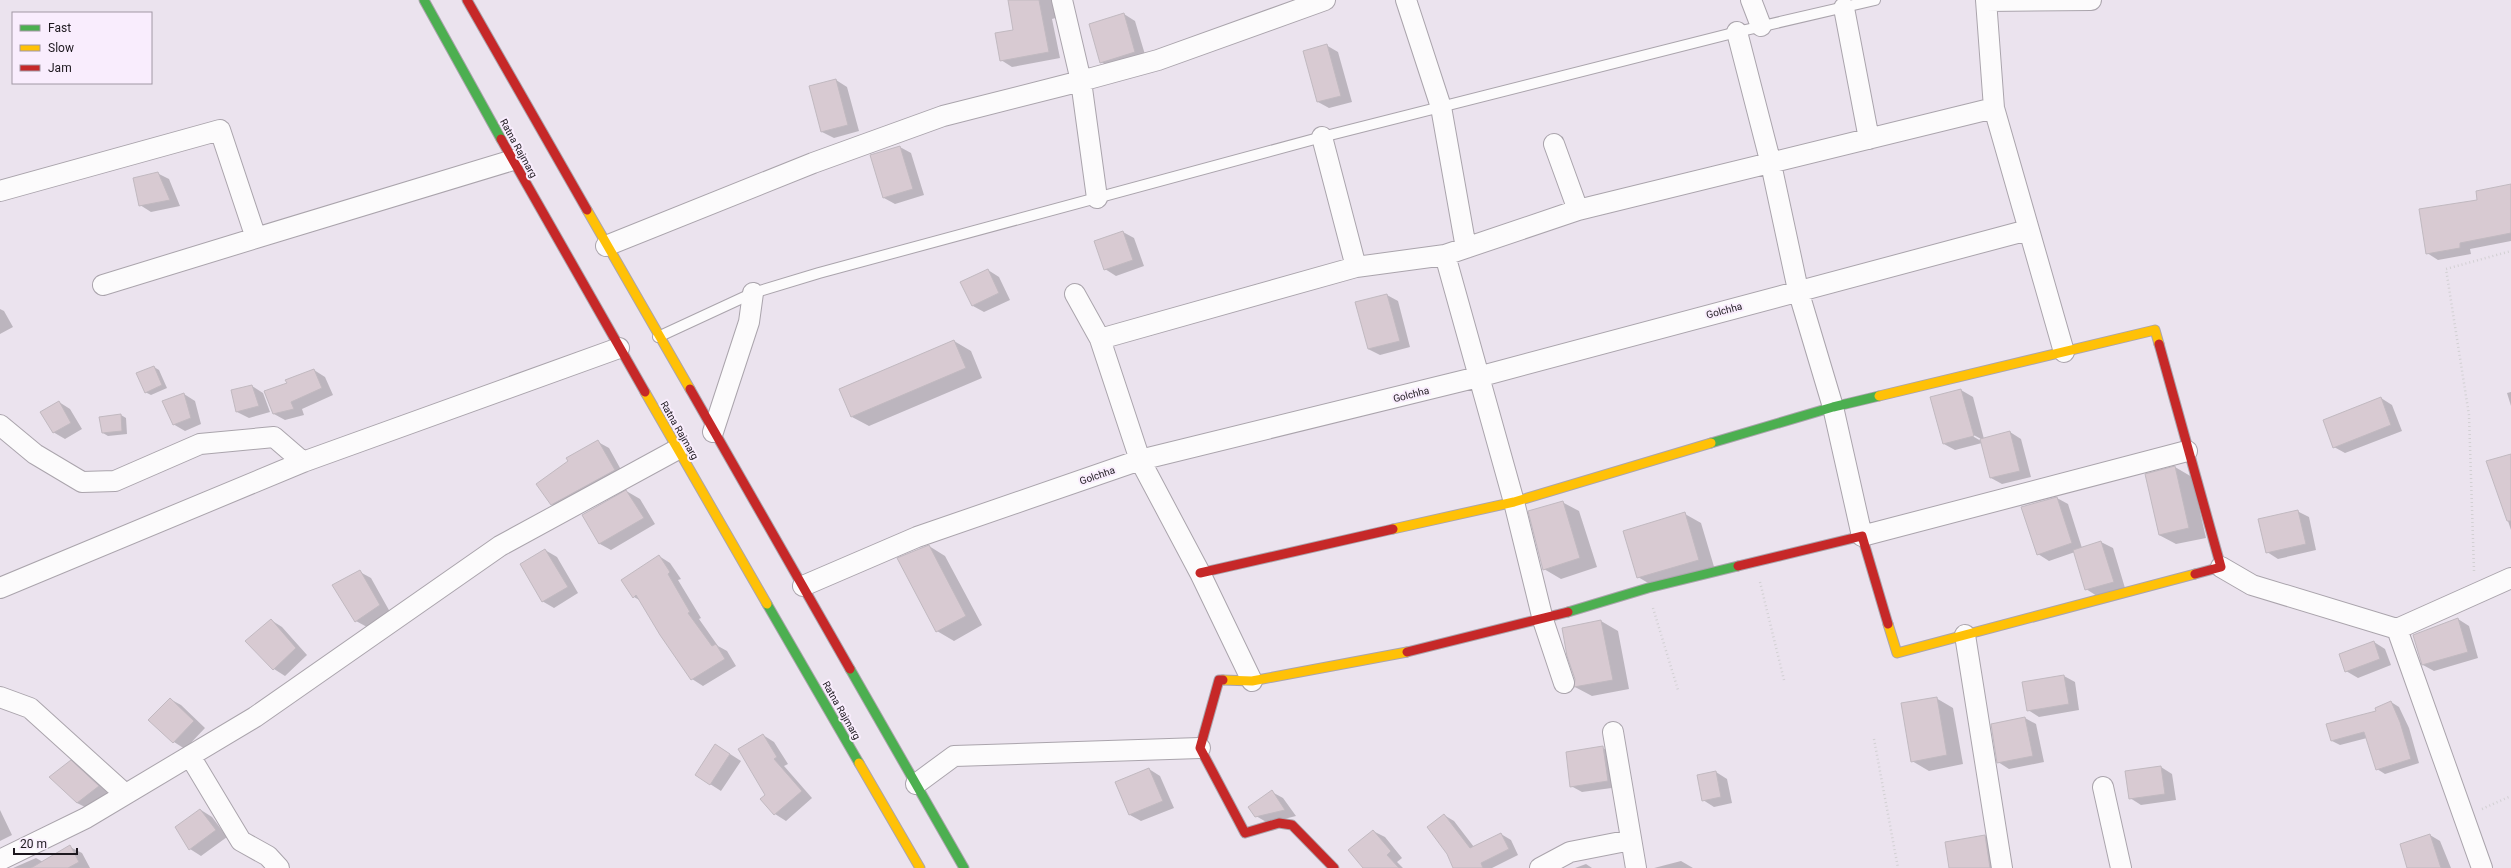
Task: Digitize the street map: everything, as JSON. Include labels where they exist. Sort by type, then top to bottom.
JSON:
[{"type":"main road","name":"Ratna Rajmarg","points":[[424,0],[620,348],[920,868]]},
{"type":"main road","points":[[467,0],[658,337],[803,586],[964,868]]},
{"type":"main road","points":[[1200,573],[1514,502],[1833,407],[2155,330],[2187,452],[2221,567],[1897,653],[1862,536],[1648,588],[1543,620],[1403,653],[1252,681],[1219,680],[1200,748],[1245,833],[1279,823],[1292,825],[1334,868]]},
{"type":"street","points":[[1062,0],[1081,81],[1097,198]]},
{"type":"street","points":[[606,246],[813,163],[943,116],[1158,60],[1325,0]]},
{"type":"street","points":[[1406,0],[1441,107],[1466,248]]},
{"type":"street","points":[[1751,0],[1761,26]]},
{"type":"street","points":[[2064,352],[1994,108],[1986,1],[2091,0]]},
{"type":"street","points":[[1844,8],[1869,140]]},
{"type":"street","points":[[1737,32],[1770,164],[1798,290],[1833,407],[1862,536],[2187,452]]},
{"type":"street","points":[[1100,339],[1356,267],[1445,255],[1578,210],[1869,140],[1994,108]]},
{"type":"street","points":[[0,191],[220,130],[256,238]]},
{"type":"street","points":[[1322,137],[1356,267]]},
{"type":"street","points":[[1554,144],[1578,210]]},
{"type":"street","points":[[103,285],[513,160]]},
{"type":"street","name":"Golchha","points":[[803,586],[917,537],[1140,460],[1478,377],[1798,290],[2028,230]]},
{"type":"street","points":[[1445,255],[1514,502],[1543,620],[1564,683]]},
{"type":"street","points":[[713,432],[749,322],[753,293]]},
{"type":"street","points":[[1075,294],[1100,339],[1140,460],[1200,573],[1252,681]]},
{"type":"street","points":[[0,588],[303,462],[620,348]]},
{"type":"street","points":[[0,425],[35,454],[82,482],[115,481],[200,444],[274,437],[303,462]]},
{"type":"street","points":[[0,860],[86,818],[255,717],[500,546],[678,449]]},
{"type":"street","points":[[2221,567],[2252,585],[2397,629],[2511,578]]},
{"type":"street","points":[[2397,629],[2482,868]]},
{"type":"street","points":[[1965,635],[2002,868]]},
{"type":"street","points":[[0,697],[30,708],[125,794]]},
{"type":"street","points":[[1613,732],[1636,868]]},
{"type":"street","points":[[916,784],[954,756],[1200,748]]},
{"type":"street","points":[[190,756],[241,841],[268,856],[279,868]]},
{"type":"street","points":[[2103,787],[2121,868]]},
{"type":"street","points":[[1540,868],[1570,852],[1631,840]]},
{"type":"lane","points":[[658,337],[753,293],[1322,137],[1761,26],[1875,0]]},
{"type":"path","points":[[2475,594],[2469,415],[2446,269],[2511,251]]},
{"type":"path","points":[[1755,562],[1784,680]]},
{"type":"path","points":[[1648,588],[1678,690]]},
{"type":"path","points":[[1874,739],[1898,868]]},
{"type":"path","points":[[2464,816],[2511,796]]},
{"type":"building","points":[[1008,0],[1039,0],[1049,52],[1000,61],[995,33],[1013,30]]},
{"type":"building","points":[[1124,13],[1135,52],[1100,63],[1089,24]]},
{"type":"building","points":[[1327,44],[1341,96],[1317,102],[1303,51]]},
{"type":"building","points":[[836,79],[848,125],[821,132],[809,86]]},
{"type":"building","points":[[900,146],[913,189],[883,198],[870,155]]},
{"type":"building","points":[[158,172],[170,200],[139,206],[133,178]]},
{"type":"building","points":[[2511,184],[2511,233],[2460,243],[2460,248],[2426,254],[2419,209],[2477,200],[2476,191]]},
{"type":"building","points":[[1123,231],[1133,260],[1104,270],[1094,241]]},
{"type":"building","points":[[988,269],[999,293],[972,306],[960,282]]},
{"type":"building","points":[[1387,294],[1400,341],[1368,349],[1355,302]]},
{"type":"building","points":[[954,340],[966,368],[851,417],[839,389]]},
{"type":"building","points":[[154,366],[162,385],[145,393],[136,373]]},
{"type":"building","points":[[314,369],[322,388],[291,402],[294,409],[273,414],[264,391],[287,383],[285,380]]},
{"type":"building","points":[[252,385],[259,406],[236,412],[231,390]]},
{"type":"building","points":[[1961,389],[1974,436],[1943,444],[1930,397]]},
{"type":"building","points":[[184,393],[191,418],[173,425],[162,401]]},
{"type":"building","points":[[2381,397],[2391,425],[2333,448],[2323,420]]},
{"type":"building","points":[[59,401],[71,423],[53,433],[40,412]]},
{"type":"building","points":[[121,414],[122,431],[102,433],[99,417]]},
{"type":"building","points":[[2010,431],[2020,471],[1990,478],[1980,439]]},
{"type":"building","points":[[598,440],[615,470],[551,505],[536,484],[568,461],[566,458]]},
{"type":"building","points":[[2511,454],[2511,521],[2507,521],[2486,461]]},
{"type":"building","points":[[2175,466],[2189,528],[2159,535],[2145,474]]},
{"type":"building","points":[[626,490],[644,518],[599,544],[582,515]]},
{"type":"building","points":[[2057,497],[2072,543],[2037,555],[2021,507]]},
{"type":"building","points":[[1563,501],[1580,558],[1543,570],[1528,511]]},
{"type":"building","points":[[2298,510],[2306,544],[2266,553],[2258,519]]},
{"type":"building","points":[[1685,512],[1699,560],[1637,578],[1623,531]]},
{"type":"building","points":[[2101,541],[2114,582],[2085,590],[2073,550]]},
{"type":"building","points":[[929,545],[966,616],[936,632],[897,558]]},
{"type":"building","points":[[545,549],[568,587],[542,602],[520,564]]},
{"type":"building","points":[[659,555],[670,572],[668,574],[690,612],[688,613],[712,646],[716,644],[725,659],[691,680],[660,635],[636,595],[633,598],[621,580]]},
{"type":"building","points":[[360,570],[380,605],[355,622],[332,585]]},
{"type":"building","points":[[2458,618],[2468,652],[2422,665],[2413,635]]},
{"type":"building","points":[[271,619],[296,648],[273,670],[245,641]]},
{"type":"building","points":[[1601,620],[1613,680],[1574,687],[1575,679],[1567,656],[1562,628]]},
{"type":"building","points":[[2374,641],[2380,659],[2345,672],[2339,654]]},
{"type":"building","points":[[2064,675],[2069,704],[2027,711],[2022,682]]},
{"type":"building","points":[[1937,697],[1947,755],[1911,762],[1901,703]]},
{"type":"building","points":[[170,698],[194,721],[173,743],[148,720]]},
{"type":"building","points":[[2391,701],[2400,722],[2411,759],[2376,770],[2364,732],[2331,741],[2326,724],[2376,711],[2375,708]]},
{"type":"building","points":[[2025,717],[2033,756],[1997,763],[1991,724]]},
{"type":"building","points":[[763,734],[777,757],[774,759],[802,791],[774,815],[760,799],[765,795],[738,749]]},
{"type":"building","points":[[715,744],[730,754],[710,785],[695,775]]},
{"type":"building","points":[[1603,746],[1608,781],[1570,787],[1566,752]]},
{"type":"building","points":[[71,760],[99,786],[77,803],[49,777]]},
{"type":"building","points":[[2161,766],[2165,794],[2129,799],[2125,771]]},
{"type":"building","points":[[1149,768],[1163,801],[1129,815],[1115,782]]},
{"type":"building","points":[[1716,771],[1721,797],[1702,801],[1697,775]]},
{"type":"building","points":[[1272,790],[1285,810],[1255,817],[1248,807]]},
{"type":"building","points":[[200,809],[216,830],[189,850],[175,827]]},
{"type":"building","points":[[1444,814],[1470,848],[1501,833],[1509,849],[1481,863],[1483,868],[1453,868],[1447,854],[1427,827]]},
{"type":"building","points":[[1373,830],[1391,851],[1387,855],[1399,868],[1363,868],[1348,850]]},
{"type":"building","points":[[2430,834],[2441,868],[2407,868],[2400,844]]},
{"type":"building","points":[[1985,835],[1990,868],[1949,868],[1945,842]]},
{"type":"building","points":[[70,845],[79,862],[68,868],[31,868]]},
{"type":"traffic: fast","points":[[424,0],[501,139]]},
{"type":"traffic: fast","points":[[1711,443],[1833,407],[1879,396]]},
{"type":"traffic: fast","points":[[1568,612],[1648,588],[1738,566]]},
{"type":"traffic: fast","points":[[767,604],[859,763]]},
{"type":"traffic: fast","points":[[850,669],[964,868]]},
{"type":"traffic: slow","points":[[587,210],[690,389]]},
{"type":"traffic: slow","points":[[1879,396],[2155,330],[2159,344]]},
{"type":"traffic: slow","points":[[645,392],[767,604]]},
{"type":"traffic: slow","points":[[1393,529],[1514,502],[1711,443]]},
{"type":"traffic: slow","points":[[1888,624],[1897,653],[2195,574]]},
{"type":"traffic: slow","points":[[1223,680],[1252,681],[1407,652]]},
{"type":"traffic: slow","points":[[859,763],[920,868]]},
{"type":"traffic: jam","points":[[467,0],[587,210]]},
{"type":"traffic: jam","points":[[501,139],[645,392]]},
{"type":"traffic: jam","points":[[2159,344],[2221,567],[2195,574]]},
{"type":"traffic: jam","points":[[690,389],[850,669]]},
{"type":"traffic: jam","points":[[1200,573],[1393,529]]},
{"type":"traffic: jam","points":[[1738,566],[1862,536],[1888,624]]},
{"type":"traffic: jam","points":[[1407,652],[1568,612]]},
{"type":"traffic: jam","points":[[1223,680],[1219,680],[1200,748],[1245,833],[1279,823],[1292,825],[1334,868]]}]
